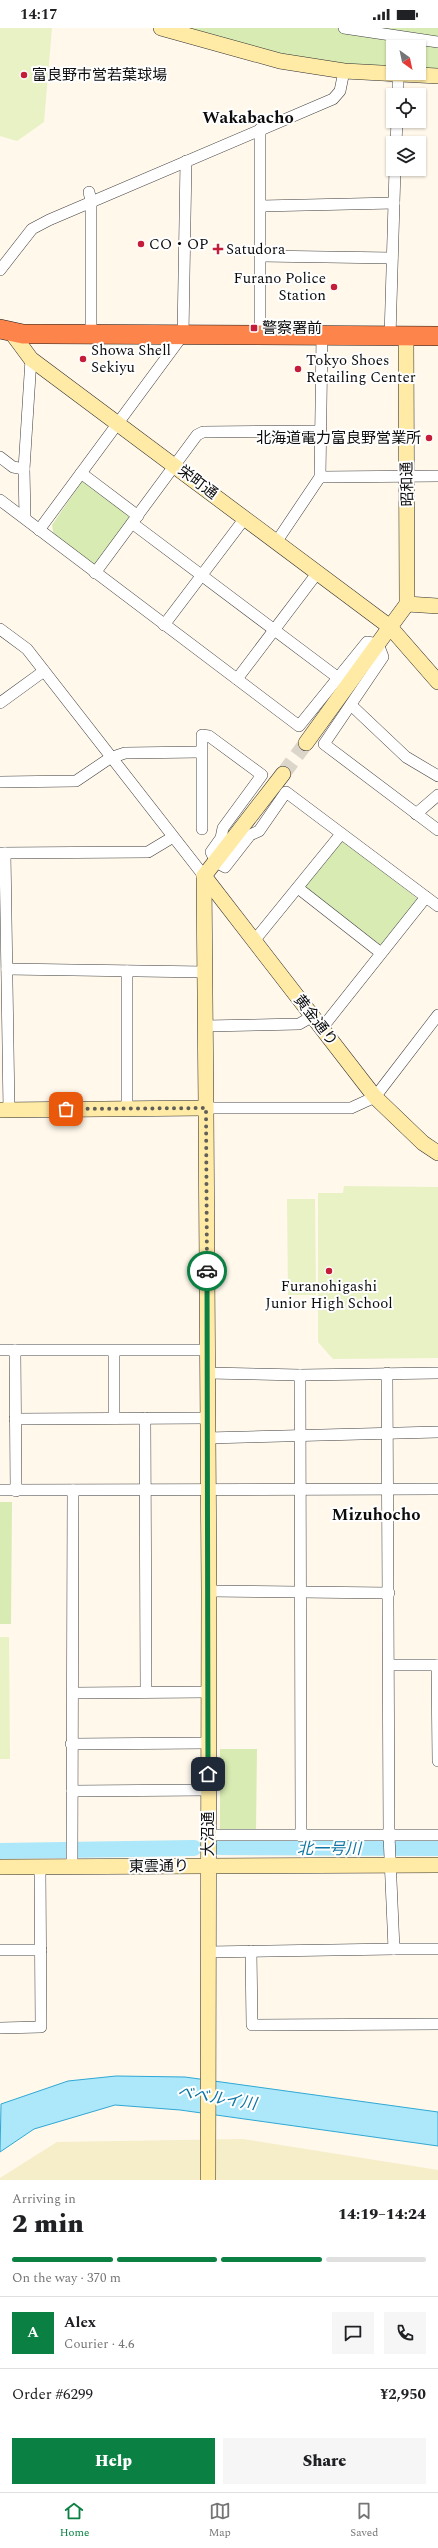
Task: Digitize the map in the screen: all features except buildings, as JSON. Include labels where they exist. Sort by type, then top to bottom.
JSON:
[{"type":"highway","points":[[6,330],[91,334],[438,336]]},
{"type":"street","points":[[161,28],[280,61],[344,71],[386,73]]},
{"type":"street","points":[[344,28],[438,42]]},
{"type":"street","points":[[0,270],[32,229],[90,196],[186,161],[333,99],[340,91],[344,71]]},
{"type":"street","points":[[426,75],[438,76]]},
{"type":"street","points":[[260,129],[260,336]]},
{"type":"street","points":[[40,530],[183,335],[186,161]]},
{"type":"street","points":[[395,176],[392,258],[398,336]]},
{"type":"street","points":[[90,196],[91,334]]},
{"type":"street","points":[[261,206],[394,203]]},
{"type":"street","points":[[261,256],[392,258]]},
{"type":"street","name":"栄町通","points":[[6,330],[31,359],[277,541],[390,627],[438,682]]},
{"type":"street","points":[[277,541],[320,477],[322,336]]},
{"type":"street","name":"昭和通","points":[[398,336],[407,477],[406,604]]},
{"type":"street","points":[[25,518],[24,469],[31,359]]},
{"type":"street","points":[[95,573],[197,436],[203,432],[320,431]]},
{"type":"street","points":[[0,457],[13,467],[24,469]]},
{"type":"street","points":[[81,473],[202,576],[274,628],[337,677]]},
{"type":"street","points":[[320,477],[438,476]]},
{"type":"street","points":[[0,500],[300,726],[366,642],[378,644]]},
{"type":"street","points":[[164,625],[245,518]]},
{"type":"street","points":[[238,679],[274,628],[318,572]]},
{"type":"street","points":[[306,744],[406,604],[438,606]]},
{"type":"street","points":[[0,629],[27,649],[110,758],[204,876],[283,774]]},
{"type":"street","points":[[378,644],[384,657],[324,744],[438,830]]},
{"type":"street","points":[[0,703],[44,671]]},
{"type":"street","points":[[351,705],[406,757],[438,776]]},
{"type":"street","points":[[202,829],[202,735],[209,736],[262,774],[223,828],[222,838],[211,852],[216,862],[226,867],[250,835],[259,831],[286,792],[438,906]]},
{"type":"street","points":[[0,782],[76,781],[110,758],[125,753],[201,752]]},
{"type":"street","points":[[416,814],[438,796]]},
{"type":"street","points":[[254,941],[341,834]]},
{"type":"street","points":[[173,836],[148,852],[3,853],[3,918],[7,969],[4,1110],[351,1108],[375,1097],[438,1015]]},
{"type":"street","name":"黄金通り","points":[[204,876],[375,1097],[423,1143],[438,1154]]},
{"type":"street","name":"大沼通","points":[[204,876],[208,1372],[207,1490],[209,1591],[207,1952],[208,2180]]},
{"type":"street","points":[[298,888],[381,953]]},
{"type":"street","points":[[322,1028],[426,897]]},
{"type":"street","points":[[7,969],[205,972]]},
{"type":"street","points":[[127,971],[127,1109]]},
{"type":"street","points":[[206,1026],[299,1024],[313,1016]]},
{"type":"street","points":[[0,1350],[207,1350]]},
{"type":"street","points":[[15,1350],[16,1491]]},
{"type":"street","points":[[114,1351],[114,1417]]},
{"type":"street","points":[[208,1372],[300,1375],[438,1373]]},
{"type":"street","points":[[386,1373],[389,1489],[390,1849],[394,1949]]},
{"type":"street","points":[[300,1375],[301,1836]]},
{"type":"street","points":[[15,1419],[114,1417],[207,1418]]},
{"type":"street","points":[[145,1418],[144,1489],[146,1692]]},
{"type":"street","points":[[207,1438],[387,1432],[438,1432]]},
{"type":"street","points":[[0,1490],[438,1489]]},
{"type":"street","points":[[72,1855],[71,1744],[74,1693],[73,1490]]},
{"type":"street","points":[[209,1591],[389,1593]]},
{"type":"street","points":[[389,1665],[438,1665],[438,1761]]},
{"type":"street","points":[[74,1693],[209,1692]]},
{"type":"street","points":[[71,1744],[208,1743]]},
{"type":"street","points":[[72,1791],[208,1790]]},
{"type":"street","points":[[208,1835],[301,1836],[390,1849],[438,1836]]},
{"type":"street","name":"東雲通り","points":[[0,1867],[40,1867],[72,1855],[208,1865],[390,1849],[438,1865]]},
{"type":"street","points":[[0,2028],[41,2027],[40,1867]]},
{"type":"street","points":[[207,1952],[394,1949],[438,1950]]},
{"type":"street","points":[[0,1950],[41,1950]]},
{"type":"street","points":[[251,1951],[252,2025],[438,2024]]},
{"type":"shaded area","points":[[243,2139],[438,2170],[438,2180],[0,2180],[0,2178],[57,2142]]},
{"type":"green space","name":"富良野市営若葉球場","points":[[0,28],[52,28],[44,122],[17,141],[0,136]]},
{"type":"green space","points":[[161,28],[438,28],[438,76],[426,75],[426,40],[386,40],[386,73],[344,71]]},
{"type":"green space","points":[[83,480],[132,516],[93,567],[54,537],[52,525]]},
{"type":"green space","points":[[342,840],[418,899],[382,946],[305,887]]},
{"type":"green space","points":[[344,1186],[438,1187],[438,1358],[333,1359],[318,1342],[318,1193],[343,1193]]},
{"type":"green space","points":[[287,1199],[315,1199],[316,1295],[288,1295]]},
{"type":"green space","points":[[0,1502],[12,1502],[11,1624],[0,1624]]},
{"type":"green space","points":[[0,1637],[9,1637],[10,1759],[0,1759]]},
{"type":"green space","points":[[220,1749],[257,1749],[256,1830],[220,1830]]},
{"type":"water","name":"ベベルイ川","points":[[116,2076],[185,2077],[438,2112],[438,2146],[180,2110],[115,2105],[34,2129],[0,2152],[1,2104],[68,2081]]},
{"type":"waterway","name":"北一号川","points":[[220,1847],[438,1848]]},
{"type":"waterway","name":"北一号川","points":[[0,1851],[194,1848]]},
{"type":"tunnel","points":[[283,774],[306,743]]},
{"type":"way so far","points":[[66,1109],[206,1108],[207,1271]]},
{"type":"place","name":"富良野市営若葉球場","points":[[24,75]]},
{"type":"place","name":"CO・OP","points":[[141,244]]},
{"type":"place","name":"Satudora","points":[[218,249]]},
{"type":"place","name":"Furano Police Station","points":[[334,287]]},
{"type":"place","name":"警察署前","points":[[254,328]]},
{"type":"place","name":"Showa Shell Sekiyu","points":[[83,359]]},
{"type":"place","name":"Tokyo Shoes Retailing Center","points":[[298,369]]},
{"type":"place","name":"北海道電力富良野営業所","points":[[429,438]]},
{"type":"place","name":"Furanohigashi Junior High School","points":[[329,1271]]},
{"type":"district","name":"Wakabacho","points":[[248,117]]},
{"type":"district","name":"Mizuhocho","points":[[376,1514]]},
{"type":"route","points":[[207,1271],[207,1490],[209,1591],[208,1774]]}]
